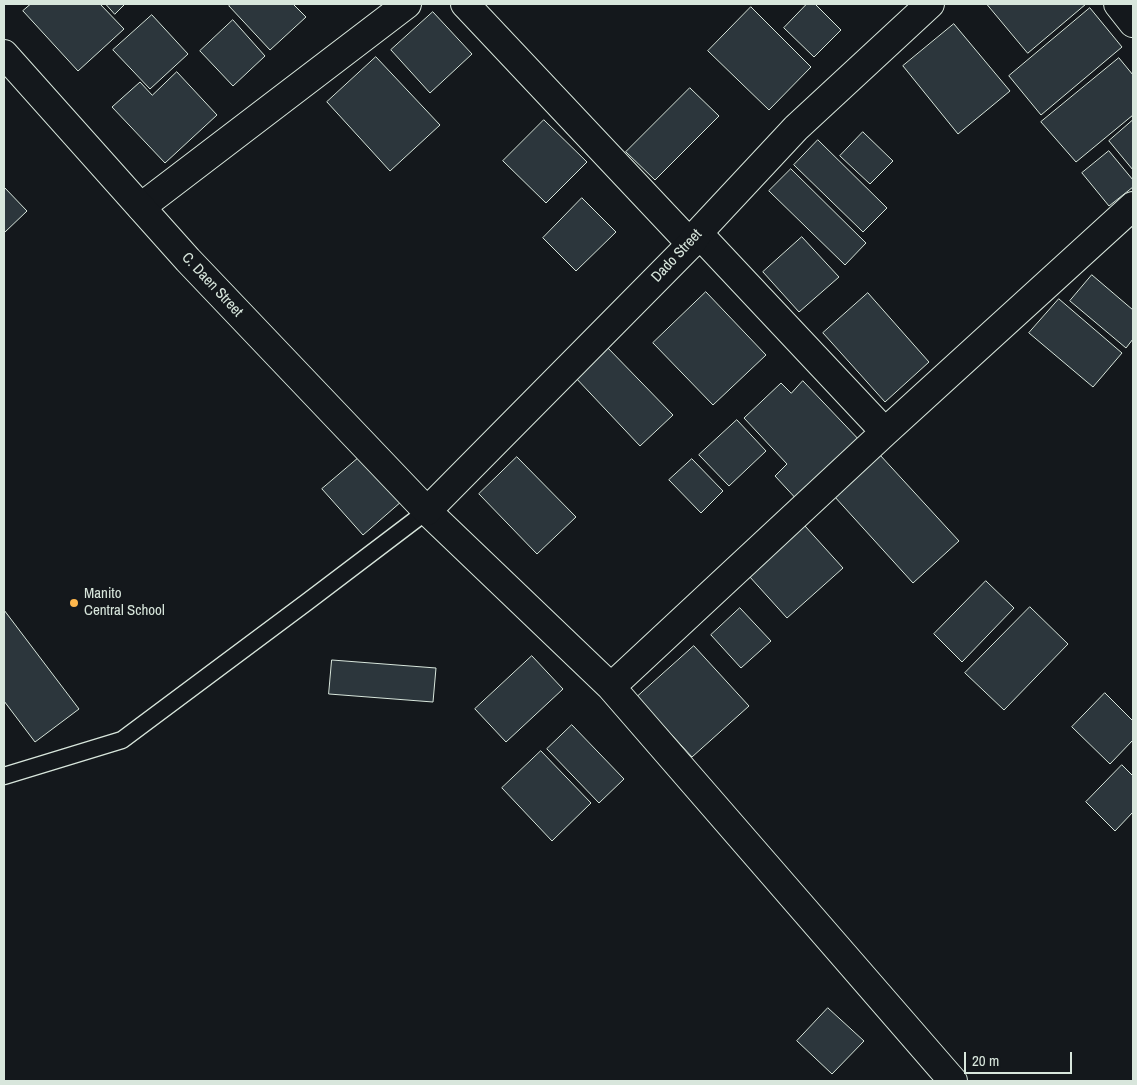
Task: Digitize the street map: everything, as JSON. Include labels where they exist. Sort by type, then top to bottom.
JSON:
[{"type":"street","points":[[141,207],[407,4]]},
{"type":"street","points":[[465,4],[885,432]]},
{"type":"street","name":"Dado Street","points":[[427,511],[694,239],[796,128],[930,4]]},
{"type":"street","points":[[1118,4],[1133,23]]},
{"type":"street","name":"C. Daen Street","points":[[4,54],[188,260],[427,511],[611,687],[953,1081]]},
{"type":"street","points":[[611,687],[885,432],[1133,206]]},
{"type":"lane","points":[[4,776],[122,740],[427,511]]},
{"type":"building","points":[[31,4],[100,4],[124,29],[78,71],[23,11]]},
{"type":"building","points":[[106,4],[125,4],[115,14]]},
{"type":"building","points":[[231,4],[293,4],[306,17],[270,50],[229,6]]},
{"type":"building","points":[[807,4],[815,4],[841,30],[814,57],[784,28]]},
{"type":"building","points":[[987,4],[1086,4],[1028,53]]},
{"type":"building","points":[[751,7],[811,67],[769,110],[708,51]]},
{"type":"building","points":[[1090,8],[1122,47],[1041,115],[1009,76]]},
{"type":"building","points":[[433,12],[472,54],[430,93],[391,50]]},
{"type":"building","points":[[152,15],[188,54],[150,89],[113,50]]},
{"type":"building","points":[[233,20],[265,56],[233,86],[200,51]]},
{"type":"building","points":[[954,24],[1010,91],[958,134],[903,66]]},
{"type":"building","points":[[376,57],[440,125],[390,171],[327,102]]},
{"type":"building","points":[[1119,58],[1133,75],[1133,115],[1076,162],[1041,122]]},
{"type":"building","points":[[177,72],[217,115],[165,163],[112,107],[140,82],[152,95]]},
{"type":"building","points":[[690,88],[719,116],[655,180],[626,152]]},
{"type":"building","points":[[544,120],[587,162],[546,203],[503,161]]},
{"type":"building","points":[[1133,120],[1133,170],[1109,141]]},
{"type":"building","points":[[863,132],[893,161],[870,184],[840,156]]},
{"type":"building","points":[[818,140],[887,208],[863,232],[794,165]]},
{"type":"building","points":[[1109,151],[1133,180],[1133,187],[1109,206],[1082,173]]},
{"type":"building","points":[[791,169],[866,243],[845,265],[769,191]]},
{"type":"building","points":[[4,187],[27,211],[4,233]]},
{"type":"building","points":[[582,198],[616,232],[576,271],[543,238]]},
{"type":"building","points":[[802,237],[839,277],[799,312],[763,272]]},
{"type":"building","points":[[1092,275],[1133,310],[1133,339],[1126,348],[1070,301]]},
{"type":"building","points":[[706,292],[766,355],[713,405],[653,343]]},
{"type":"building","points":[[868,293],[929,362],[885,402],[823,333]]},
{"type":"building","points":[[1059,299],[1122,353],[1093,387],[1029,333]]},
{"type":"building","points":[[606,346],[673,415],[640,446],[574,376]]},
{"type":"building","points":[[803,381],[863,444],[800,503],[775,476],[787,464],[744,418],[781,383],[791,393]]},
{"type":"building","points":[[737,420],[766,451],[729,486],[699,455]]},
{"type":"building","points":[[362,455],[402,501],[363,535],[322,489]]},
{"type":"building","points":[[880,455],[959,541],[913,583],[834,496]]},
{"type":"building","points":[[517,457],[576,517],[537,554],[479,494]]},
{"type":"building","points":[[692,459],[723,491],[701,513],[669,480]]},
{"type":"building","points":[[805,526],[843,568],[787,618],[749,576]]},
{"type":"building","points":[[986,581],[1014,608],[962,662],[934,634]]},
{"type":"building","points":[[1030,607],[1068,644],[1004,710],[965,673]]},
{"type":"building","points":[[740,608],[771,641],[741,668],[711,635]]},
{"type":"building","points":[[4,610],[79,709],[35,742],[4,701]]},
{"type":"building","points":[[694,646],[749,706],[692,757],[637,697]]},
{"type":"building","points":[[532,656],[563,689],[506,742],[475,709]]},
{"type":"building","points":[[332,660],[436,668],[433,702],[329,694]]},
{"type":"building","points":[[1105,693],[1133,721],[1133,740],[1110,764],[1072,727]]},
{"type":"building","points":[[572,725],[624,779],[599,803],[547,749]]},
{"type":"building","points":[[541,751],[591,803],[552,841],[502,788]]},
{"type":"building","points":[[1122,765],[1133,776],[1133,812],[1115,831],[1086,802]]},
{"type":"building","points":[[828,1008],[864,1041],[832,1074],[797,1041]]},
{"type":"place","name":"Manito Central School","points":[[74,603]]}]
